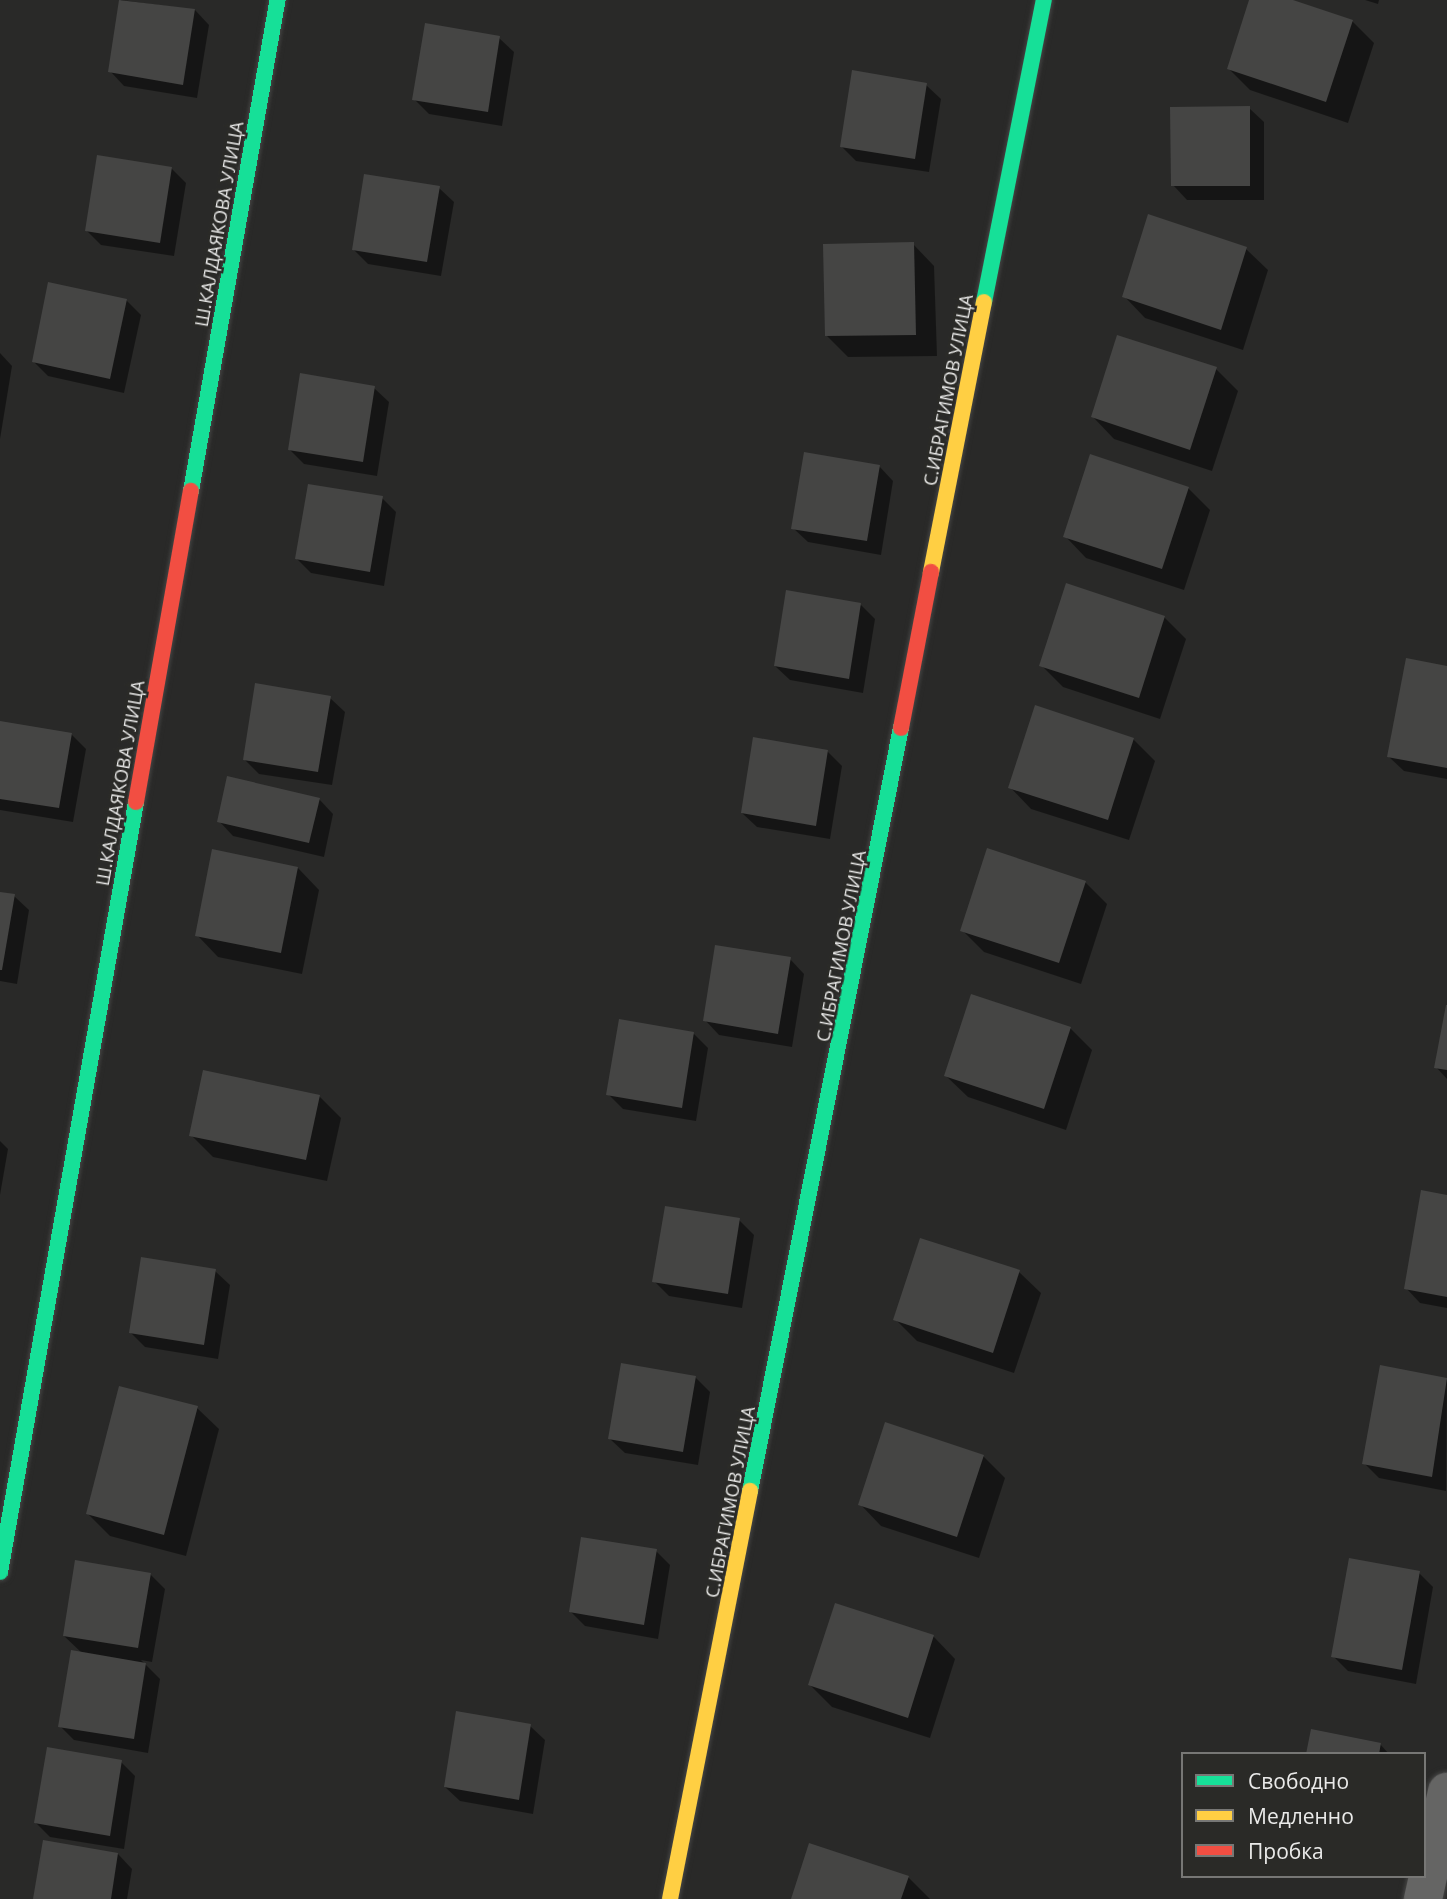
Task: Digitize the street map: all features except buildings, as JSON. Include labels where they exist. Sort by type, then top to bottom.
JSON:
[{"type":"street","name":"Ш.КАЛДАЯКОВА УЛИЦА","points":[[0,1572],[278,0]]},
{"type":"street","name":"С.ИБРАГИМОВ УЛИЦА","points":[[670,1899],[1044,0]]},
{"type":"street","points":[[1423,1899],[1447,1792]]},
{"type":"traffic: fast","points":[[191,491],[278,0]]},
{"type":"traffic: fast","points":[[984,302],[1044,0]]},
{"type":"traffic: fast","points":[[750,1491],[901,728]]},
{"type":"traffic: fast","points":[[0,1572],[136,802]]},
{"type":"traffic: slow","points":[[931,572],[984,302]]},
{"type":"traffic: slow","points":[[670,1899],[750,1491]]},
{"type":"traffic: jam","points":[[136,802],[191,491]]},
{"type":"traffic: jam","points":[[901,728],[931,572]]}]
